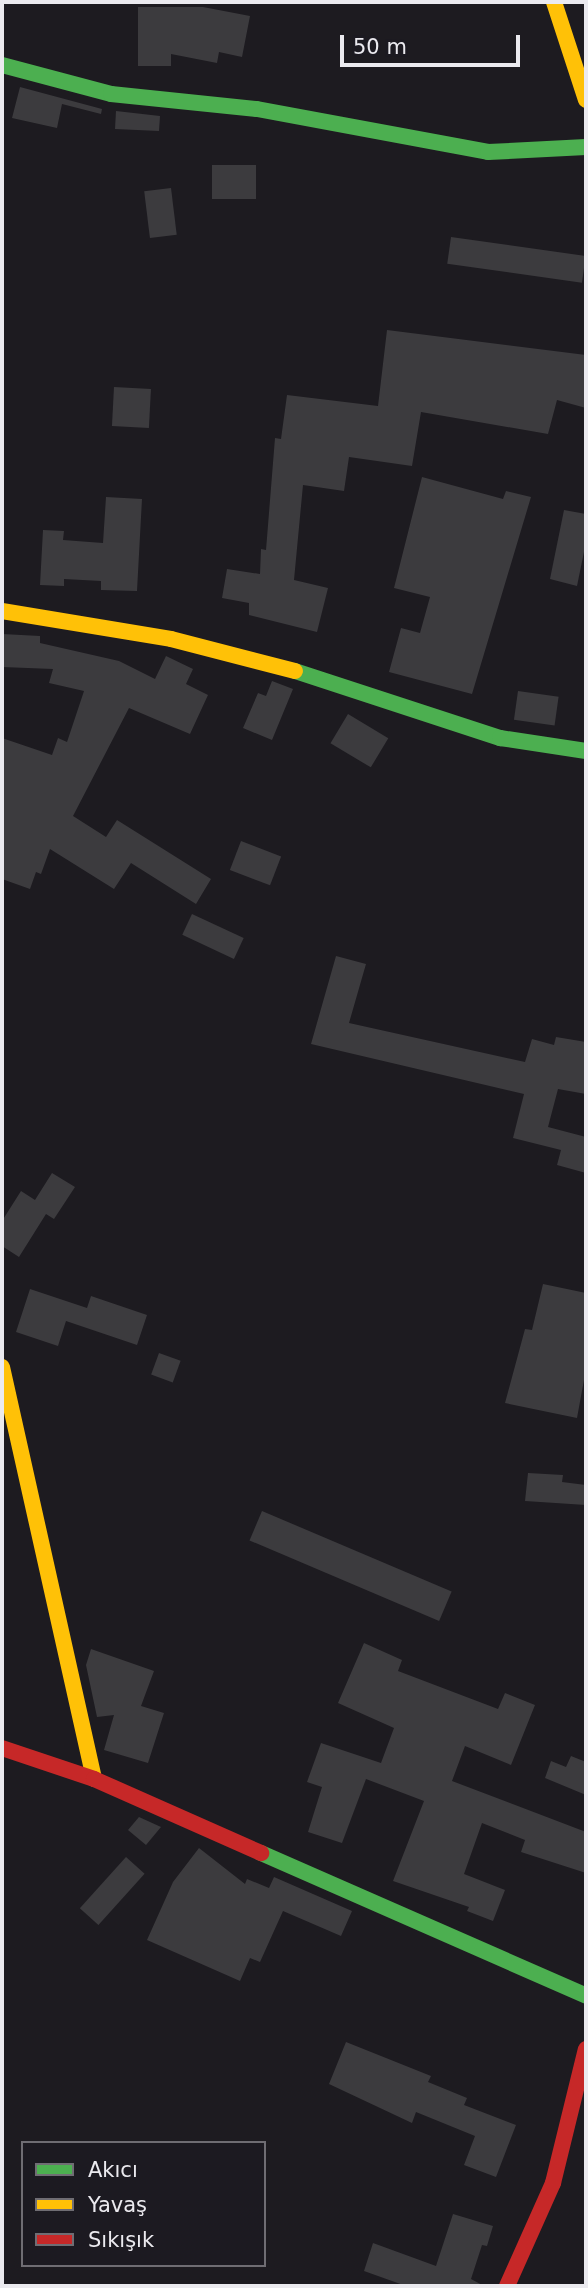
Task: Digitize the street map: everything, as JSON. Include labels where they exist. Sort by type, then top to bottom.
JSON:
[{"type":"street","points":[[554,2],[586,100]]},
{"type":"street","points":[[2,65],[111,94],[257,108],[488,152],[586,147]]},
{"type":"street","points":[[2,611],[171,639],[283,667],[500,738],[586,751]]},
{"type":"street","points":[[2,1367],[94,1779]]},
{"type":"street","points":[[2,1748],[94,1779],[586,1996]]},
{"type":"street","points":[[507,2286],[553,2183],[586,2049]]},
{"type":"building","points":[[138,7],[203,7],[250,16],[242,57],[219,52],[217,63],[171,54],[171,66],[138,66]]},
{"type":"building","points":[[20,87],[102,109],[101,114],[62,104],[57,128],[12,118]]},
{"type":"building","points":[[116,111],[160,116],[159,131],[115,129]]},
{"type":"building","points":[[212,165],[256,165],[256,199],[212,199]]},
{"type":"building","points":[[171,188],[177,235],[150,238],[144,191]]},
{"type":"building","points":[[451,237],[586,256],[582,283],[447,264]]},
{"type":"building","points":[[387,330],[586,355],[586,408],[557,400],[548,434],[421,412],[412,466],[349,457],[344,491],[303,485],[294,580],[328,588],[317,632],[249,615],[249,603],[222,598],[227,569],[260,574],[261,549],[266,550],[275,438],[281,439],[287,395],[378,406]]},
{"type":"building","points":[[114,387],[151,389],[149,428],[112,426]]},
{"type":"building","points":[[422,477],[503,499],[506,491],[531,497],[472,694],[389,672],[401,628],[420,633],[430,597],[394,588]]},
{"type":"building","points":[[106,497],[142,499],[137,591],[101,590],[101,581],[64,579],[64,586],[40,585],[43,530],[64,531],[63,540],[103,543]]},
{"type":"building","points":[[564,510],[586,514],[586,542],[577,586],[550,579]]},
{"type":"building","points":[[2,634],[40,636],[40,643],[119,661],[155,679],[166,656],[193,669],[186,684],[208,695],[190,734],[129,708],[73,816],[106,837],[117,820],[211,879],[196,904],[131,863],[114,889],[50,849],[41,874],[36,872],[30,889],[2,879],[2,738],[52,755],[58,738],[67,742],[84,691],[49,683],[53,669],[2,667]]},
{"type":"building","points":[[272,681],[293,689],[272,740],[243,728],[258,693],[266,696]]},
{"type":"building","points":[[518,691],[559,697],[555,725],[514,720]]},
{"type":"building","points":[[348,714],[388,738],[371,767],[330,743]]},
{"type":"building","points":[[241,841],[281,856],[270,885],[230,870]]},
{"type":"building","points":[[192,914],[244,938],[234,959],[182,935]]},
{"type":"building","points":[[336,956],[366,964],[349,1023],[525,1062],[532,1039],[554,1045],[556,1037],[586,1042],[586,1094],[558,1089],[548,1127],[586,1137],[586,1173],[557,1165],[561,1150],[513,1138],[524,1094],[311,1044]]},
{"type":"building","points":[[52,1173],[75,1187],[54,1219],[46,1214],[19,1257],[2,1246],[2,1221],[21,1191],[35,1200]]},
{"type":"building","points":[[543,1284],[586,1293],[586,1369],[577,1418],[505,1403],[525,1329],[532,1330]]},
{"type":"building","points":[[30,1289],[87,1308],[91,1296],[147,1315],[137,1345],[66,1321],[58,1346],[16,1332]]},
{"type":"building","points":[[159,1353],[181,1361],[173,1382],[151,1375]]},
{"type":"building","points":[[528,1473],[563,1475],[562,1482],[586,1485],[586,1505],[525,1501]]},
{"type":"building","points":[[262,1511],[452,1591],[439,1621],[249,1540]]},
{"type":"building","points":[[364,1643],[402,1660],[398,1671],[498,1709],[505,1693],[535,1705],[511,1765],[465,1746],[452,1781],[586,1832],[586,1873],[521,1852],[525,1840],[482,1823],[464,1874],[505,1890],[493,1921],[467,1911],[469,1907],[393,1881],[424,1801],[366,1779],[342,1843],[308,1832],[322,1787],[307,1782],[321,1743],[381,1763],[394,1728],[338,1703]]},
{"type":"building","points":[[91,1649],[154,1671],[141,1706],[164,1713],[148,1763],[104,1750],[114,1715],[97,1717],[86,1665]]},
{"type":"building","points":[[571,1756],[586,1762],[586,1795],[545,1778],[551,1761],[566,1767]]},
{"type":"building","points":[[139,1817],[161,1827],[146,1845],[128,1830]]},
{"type":"building","points":[[199,1848],[245,1884],[247,1879],[269,1888],[274,1877],[352,1911],[341,1936],[283,1911],[260,1962],[250,1958],[240,1981],[147,1940],[173,1882]]},
{"type":"building","points":[[126,1857],[145,1874],[98,1925],[80,1908]]},
{"type":"building","points":[[346,2042],[431,2076],[428,2082],[467,2098],[464,2105],[516,2125],[496,2177],[464,2165],[475,2136],[416,2112],[412,2123],[329,2084]]},
{"type":"building","points":[[453,2214],[493,2226],[487,2246],[482,2245],[471,2279],[484,2286],[406,2286],[364,2271],[373,2243],[436,2266]]},
{"type":"traffic: fast","points":[[2,65],[111,94],[257,109],[488,152],[586,147]]},
{"type":"traffic: fast","points":[[295,671],[500,738],[586,751]]},
{"type":"traffic: fast","points":[[261,1853],[586,1996]]},
{"type":"traffic: slow","points":[[554,2],[586,100]]},
{"type":"traffic: slow","points":[[2,611],[171,639],[295,671]]},
{"type":"traffic: slow","points":[[2,1367],[94,1779]]},
{"type":"traffic: jam","points":[[2,1748],[94,1779],[261,1853]]},
{"type":"traffic: jam","points":[[507,2286],[553,2183],[586,2049]]}]
